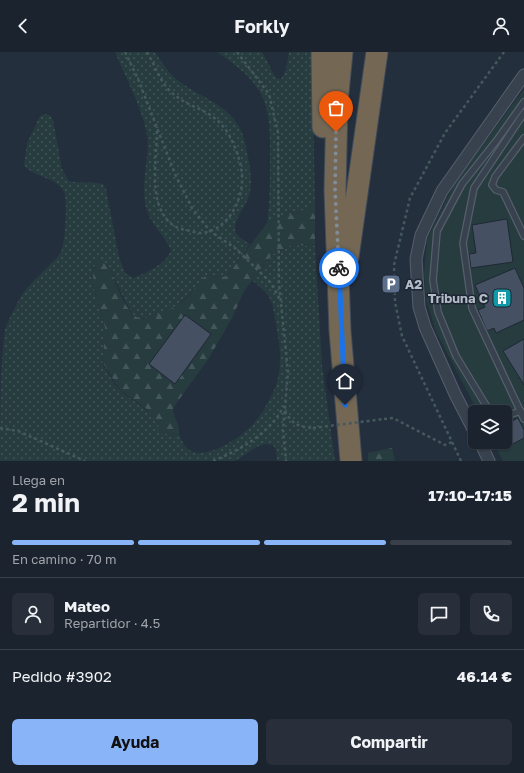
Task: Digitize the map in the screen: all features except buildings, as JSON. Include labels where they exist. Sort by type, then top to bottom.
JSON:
[{"type":"highway","points":[[322,52],[323,184],[326,242],[331,295],[340,331]]},
{"type":"highway","points":[[342,52],[337,103],[335,190],[340,331],[351,461]]},
{"type":"highway","points":[[340,331],[349,246],[377,52]]},
{"type":"street","points":[[468,419],[425,327],[419,306],[416,259],[421,235],[442,191],[524,75]]},
{"type":"street","points":[[484,449],[490,461]]},
{"type":"lane","points":[[486,405],[456,356],[438,312],[433,280],[437,231],[462,184],[497,140],[524,102]]},
{"type":"lane","points":[[524,114],[474,188],[463,243],[472,308],[524,419]]},
{"type":"lane","points":[[524,138],[495,177],[492,184],[496,190],[503,192],[524,236]]},
{"type":"lane","points":[[512,414],[521,411]]},
{"type":"path","points":[[125,52],[138,79],[175,174],[192,208],[210,231],[235,248],[265,277],[281,300]]},
{"type":"path","points":[[147,52],[161,80],[170,92],[186,103],[204,110],[220,121],[229,135],[238,155],[242,176],[239,202],[230,216],[218,228],[201,233],[182,229],[167,222],[159,207],[156,185],[157,127]]},
{"type":"path","points":[[237,52],[269,94],[278,133],[281,300],[288,372],[283,430],[286,461]]},
{"type":"path","points":[[213,461],[242,449],[276,420],[285,404]]},
{"type":"path","points":[[285,411],[291,422],[300,427],[313,428],[393,418],[445,445],[452,442]]},
{"type":"path","points":[[0,428],[18,431],[85,461]]},
{"type":"green space","points":[[115,52],[155,52],[167,70],[178,81],[219,106],[234,119],[240,128],[244,139],[251,177],[248,199],[238,218],[235,230],[243,240],[250,244],[227,276],[221,277],[206,275],[177,305],[160,315],[150,317],[139,318],[134,316],[109,267],[93,267],[94,290],[106,331],[102,361],[104,366],[115,385],[123,393],[152,414],[162,432],[173,436],[179,434],[185,446],[191,451],[198,453],[207,452],[226,445],[243,433],[258,418],[271,397],[279,376],[280,349],[271,301],[264,290],[252,280],[273,254],[292,245],[315,246],[322,366],[335,461],[277,461],[276,450],[273,445],[267,444],[253,449],[234,461],[0,461],[1,378],[5,330],[23,293],[61,252],[65,232],[66,204],[64,192],[61,187],[51,180],[33,173],[24,165],[27,143],[40,116],[44,114],[50,115],[53,120],[62,169],[69,181],[103,184],[106,189],[119,257],[125,273],[133,278],[150,270],[165,260],[171,250],[147,211],[144,183],[148,144],[145,125],[138,104]]},
{"type":"green space","points":[[217,52],[262,52],[276,78],[281,79],[286,70],[289,52],[312,52],[315,205],[267,223],[270,192],[270,142],[267,110],[263,98],[247,75]]},
{"type":"green space","points":[[524,89],[524,461],[503,461],[497,449],[512,449],[512,405],[474,405],[436,332],[426,299],[424,273],[427,239],[455,182]]},
{"type":"green space","points":[[315,205],[315,246],[292,245],[273,254],[269,258],[244,291],[232,318],[209,358],[173,408],[179,434],[173,436],[162,432],[148,410],[119,389],[102,361],[106,331],[94,290],[93,273],[95,262],[103,261],[109,267],[126,306],[130,311],[136,317],[149,318],[172,308],[184,300],[206,275],[221,277],[227,276],[267,223],[276,218],[294,214]]},
{"type":"green space","points":[[392,448],[395,461],[368,461],[368,453]]},
{"type":"way so far","points":[[336,132],[335,190],[339,268]]},
{"type":"place","name":"A2","points":[[391,284]]},
{"type":"place","name":"Tribuna C","points":[[502,298]]},
{"type":"route","points":[[339,268],[340,331],[345,405]]}]
